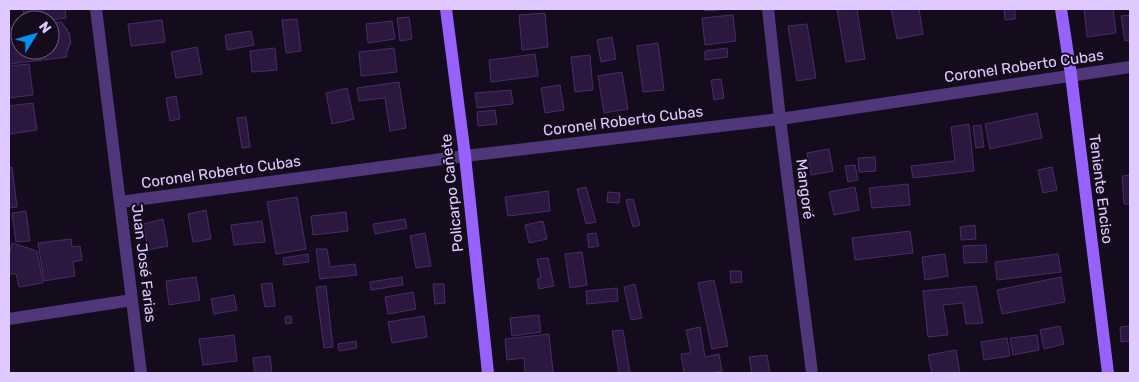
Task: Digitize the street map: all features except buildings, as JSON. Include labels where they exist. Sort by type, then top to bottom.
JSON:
[{"type":"street","name":"Juan José Farias","points":[[96,9],[141,373]]},
{"type":"street","name":"Policarpo Cañete","points":[[446,9],[465,156],[488,373]]},
{"type":"street","name":"Mangoré","points":[[768,9],[812,373]]},
{"type":"street","name":"Teniente Enciso","points":[[1061,9],[1108,373]]},
{"type":"street","name":"Coronel Roberto Cubas","points":[[120,202],[465,156],[780,119],[1130,67]]},
{"type":"street","points":[[9,319],[132,300]]}]
